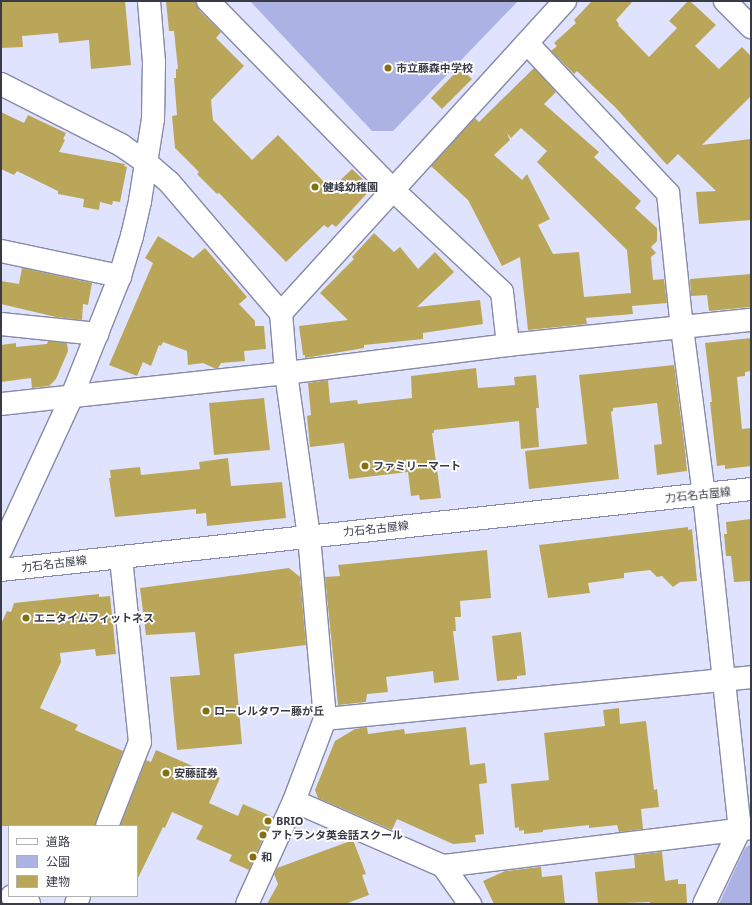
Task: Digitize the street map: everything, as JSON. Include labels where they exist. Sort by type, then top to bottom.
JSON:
[{"type":"street","points":[[1,550],[72,396],[120,276],[140,201],[153,119],[154,62],[149,1]]},
{"type":"street","points":[[208,1],[393,190],[502,292],[508,345]]},
{"type":"street","points":[[281,313],[565,1]]},
{"type":"street","points":[[725,1],[751,27]]},
{"type":"street","points":[[527,43],[668,193],[682,328],[704,494],[723,680],[745,829],[704,904]]},
{"type":"street","points":[[1,84],[120,145],[147,163],[169,182],[281,313],[286,373],[309,536],[325,719],[294,801],[247,904]]},
{"type":"street","points":[[1,251],[120,276]]},
{"type":"street","points":[[1,404],[286,373],[508,345],[751,320]]},
{"type":"street","points":[[1,324],[97,334]]},
{"type":"street","name":"力石名古屋線","points":[[1,570],[751,489]]},
{"type":"street","points":[[107,825],[140,742],[121,557]]},
{"type":"street","points":[[325,719],[751,677]]},
{"type":"street","points":[[294,801],[442,866],[470,904]]},
{"type":"street","points":[[442,866],[745,829]]},
{"type":"street","points":[[14,897],[29,904]]},
{"type":"green space","name":"市立藤森中学校","points":[[250,1],[518,1],[393,131],[372,131]]},
{"type":"green space","points":[[751,844],[751,904],[719,904],[745,848]]},
{"type":"building","points":[[1,1],[125,1],[131,65],[91,69],[89,40],[59,43],[58,33],[22,36],[23,47],[1,48]]},
{"type":"building","points":[[166,1],[196,1],[199,10],[221,32],[216,38],[244,66],[211,100],[213,120],[252,160],[278,135],[331,189],[352,169],[372,188],[336,227],[332,224],[328,228],[324,225],[286,262],[219,193],[217,194],[197,174],[199,172],[175,148],[172,116],[177,115],[174,78],[176,78],[176,69],[178,69],[174,31],[169,31]]},
{"type":"building","points":[[592,1],[633,1],[616,20],[619,24],[618,25],[649,57],[677,28],[669,21],[688,1],[690,1],[716,25],[695,46],[719,69],[742,47],[751,56],[751,96],[702,145],[751,139],[751,220],[699,224],[696,192],[716,191],[678,154],[667,165],[616,108],[577,71],[574,74],[551,51],[557,46],[554,43],[576,23],[574,20]]},
{"type":"building","points":[[460,68],[472,79],[442,109],[431,98]]},
{"type":"building","points":[[534,68],[556,92],[544,104],[599,152],[594,157],[641,201],[635,208],[657,228],[657,241],[651,247],[656,253],[651,257],[653,280],[664,279],[667,303],[632,306],[633,314],[586,318],[587,324],[528,330],[520,257],[502,266],[467,198],[468,200],[431,166],[475,118],[479,122]],"holes":[[[521,128],[547,151],[537,162],[627,250],[631,293],[584,297],[579,252],[553,254],[538,225],[550,219],[527,174],[522,180],[494,155],[510,140],[507,133],[511,138]]]},
{"type":"building","points":[[1,112],[24,123],[28,115],[66,133],[63,139],[65,140],[59,152],[125,164],[124,166],[127,167],[120,202],[113,201],[112,205],[100,202],[99,210],[83,207],[84,199],[58,194],[58,191],[17,171],[14,175],[1,169]]},
{"type":"building","points":[[374,233],[394,252],[400,247],[418,269],[435,252],[454,272],[417,307],[480,300],[483,324],[423,333],[423,339],[364,345],[364,348],[305,358],[305,355],[303,355],[299,326],[348,320],[320,293],[354,259],[352,257]]},
{"type":"building","points":[[158,236],[193,258],[205,248],[247,297],[239,304],[255,321],[255,326],[264,326],[266,349],[244,351],[245,361],[221,363],[218,368],[214,368],[203,363],[188,365],[187,351],[163,342],[161,346],[159,345],[151,366],[143,362],[137,376],[109,365],[153,263],[145,258]]},
{"type":"building","points":[[22,268],[92,283],[88,305],[83,304],[82,320],[56,317],[1,304],[1,281],[19,284]]},
{"type":"building","points":[[751,274],[751,307],[709,311],[707,295],[691,296],[690,279]]},
{"type":"building","points":[[751,338],[751,371],[745,372],[745,376],[737,377],[742,429],[751,428],[751,466],[725,469],[725,465],[717,466],[710,402],[712,402],[705,343]]},
{"type":"building","points":[[48,341],[67,343],[68,351],[56,379],[49,386],[32,388],[31,378],[1,382],[1,345],[16,343],[16,347],[47,344]]},
{"type":"building","points":[[674,365],[687,471],[657,475],[654,445],[662,444],[657,403],[613,408],[613,411],[611,412],[619,479],[529,489],[525,451],[587,444],[579,375]]},
{"type":"building","points":[[476,368],[478,388],[515,385],[514,377],[536,375],[539,408],[536,408],[539,447],[521,449],[519,421],[434,430],[434,433],[432,433],[441,498],[420,500],[419,495],[411,496],[408,472],[349,479],[344,443],[310,447],[307,416],[311,415],[308,383],[328,380],[330,403],[357,400],[358,404],[412,398],[411,376]]},
{"type":"building","points":[[264,398],[270,450],[214,455],[209,403]]},
{"type":"building","points":[[228,458],[231,486],[282,482],[286,518],[207,526],[206,513],[196,514],[196,509],[115,517],[109,478],[111,478],[110,470],[140,467],[141,475],[200,469],[199,462]]},
{"type":"building","points":[[751,519],[751,581],[734,582],[731,556],[726,556],[724,534],[727,534],[726,522]]},
{"type":"building","points":[[688,527],[688,530],[692,529],[697,581],[680,582],[673,587],[662,576],[657,577],[650,570],[624,573],[624,578],[588,583],[590,593],[548,598],[539,545]]},
{"type":"building","points":[[487,550],[491,598],[460,601],[461,617],[455,617],[456,631],[453,631],[459,680],[434,683],[433,671],[386,677],[388,692],[367,694],[366,702],[338,705],[325,577],[340,576],[338,565]]},
{"type":"building","points":[[289,568],[300,577],[306,645],[234,654],[242,744],[177,750],[170,677],[200,675],[195,632],[146,635],[140,588]]},
{"type":"building","points":[[99,594],[99,597],[110,596],[116,654],[96,656],[95,649],[60,653],[61,662],[40,708],[78,725],[75,730],[123,751],[95,825],[1,826],[1,624],[7,611],[11,612],[14,603]]},
{"type":"building","points":[[521,632],[526,675],[517,676],[517,679],[497,681],[492,636]]},
{"type":"building","points":[[619,708],[620,724],[646,721],[654,790],[657,789],[659,807],[641,809],[643,829],[619,832],[617,825],[589,828],[589,825],[543,830],[543,832],[524,834],[524,830],[519,831],[519,827],[515,828],[511,784],[549,780],[544,733],[605,726],[603,710]]},
{"type":"building","points":[[367,727],[368,734],[404,729],[405,734],[466,727],[470,765],[485,763],[487,783],[479,784],[484,834],[475,835],[476,842],[453,844],[397,819],[392,830],[318,798],[315,790],[335,741],[355,729]]},
{"type":"building","points":[[156,750],[220,778],[209,803],[238,816],[243,804],[273,817],[249,870],[229,861],[232,855],[196,839],[203,826],[172,812],[138,878],[138,825],[120,825],[146,760],[151,762]]},
{"type":"building","points":[[353,840],[366,874],[362,875],[369,895],[345,904],[267,904],[278,884],[274,874],[277,868]]},
{"type":"building","points":[[662,852],[665,881],[678,879],[678,884],[686,884],[687,904],[650,904],[650,902],[598,904],[595,872],[635,868],[634,855]]},
{"type":"building","points":[[541,867],[542,877],[562,875],[565,904],[494,904],[483,881],[505,871]]},
{"type":"place","name":"市立藤森中学校","points":[[388,68]]},
{"type":"place","name":"健峰幼稚園","points":[[315,187]]},
{"type":"place","name":"ファミリーマート","points":[[365,466]]},
{"type":"place","name":"エニタイムフィットネス","points":[[26,618]]},
{"type":"place","name":"ローレルタワー藤が丘","points":[[206,711]]},
{"type":"place","name":"安藤証券","points":[[166,773]]},
{"type":"place","name":"BRIO","points":[[268,821]]},
{"type":"place","name":"アトランタ英会話スクール","points":[[263,835]]},
{"type":"place","name":"和","points":[[253,857]]}]
